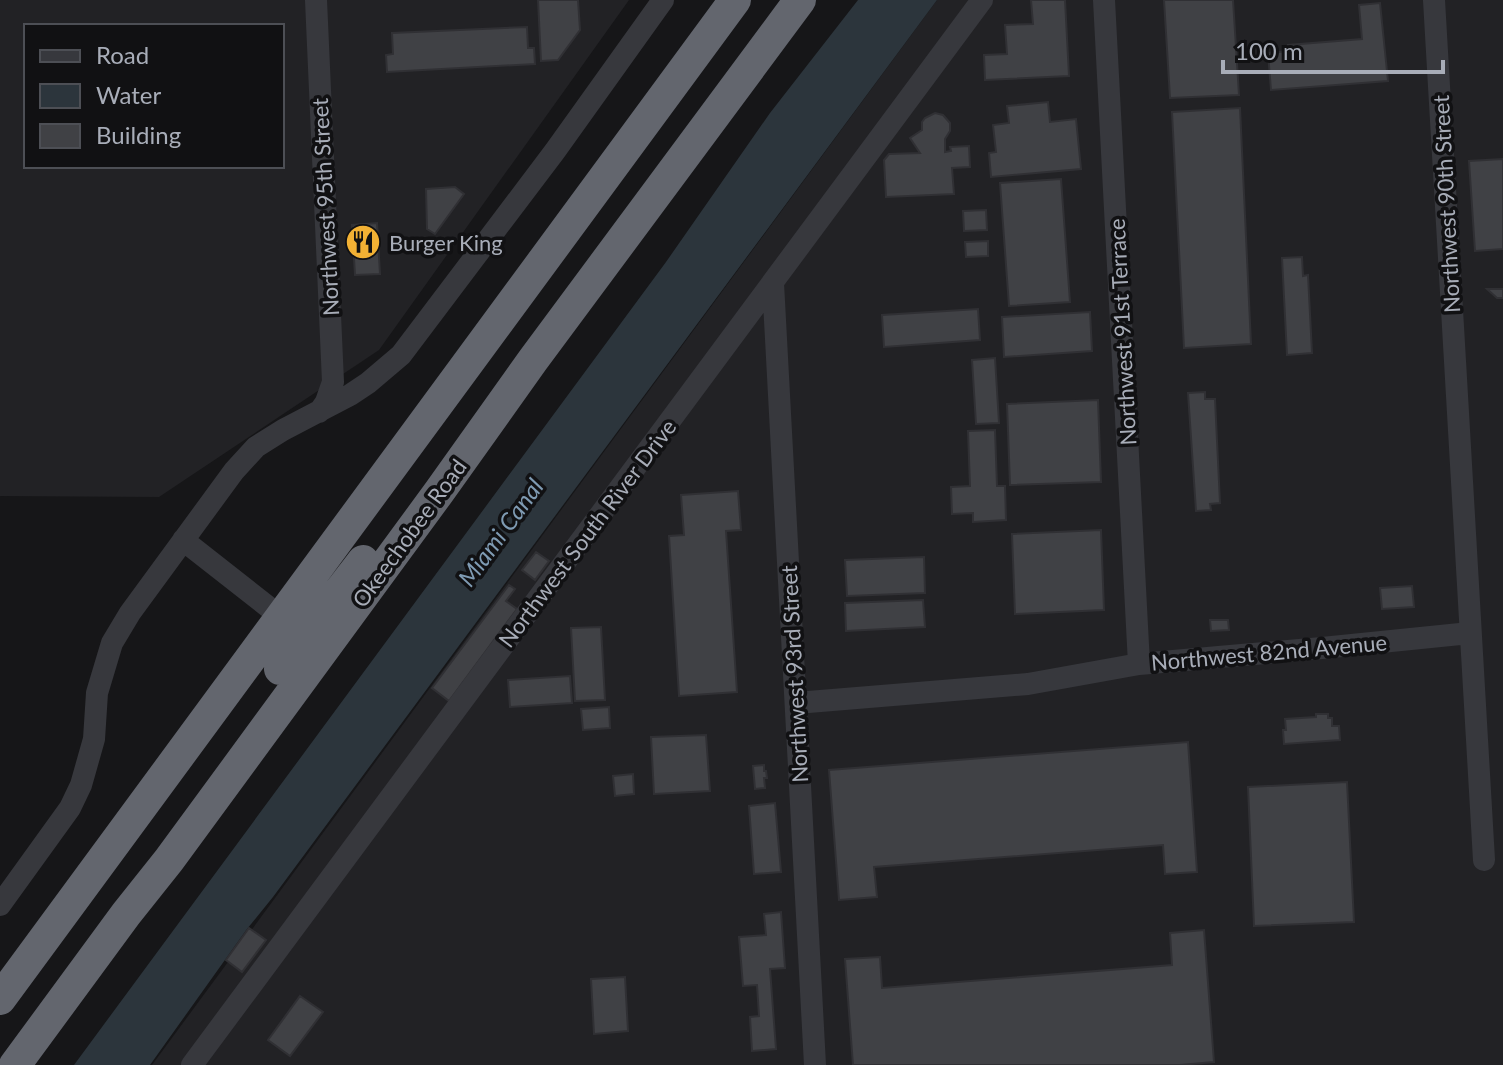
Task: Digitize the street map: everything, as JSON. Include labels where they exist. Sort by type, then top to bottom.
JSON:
[{"type":"highway","points":[[0,999],[735,0]]},
{"type":"highway","name":"Okeechobee Road","points":[[15,1065],[126,914],[179,848],[533,360],[800,0]]},
{"type":"highway","points":[[126,914],[280,669],[395,523],[533,360]]},
{"type":"highway","points":[[281,617],[310,614],[335,597]]},
{"type":"highway","points":[[280,669],[288,649],[287,631],[281,617]]},
{"type":"street","name":"Northwest 95th Street","points":[[316,0],[333,382],[319,412]]},
{"type":"street","points":[[0,905],[70,808],[89,761],[97,693],[112,643],[183,540],[234,471],[256,447],[350,395],[401,355],[555,151],[663,0]]},
{"type":"street","name":"Northwest South River Drive","points":[[192,1065],[982,0]]},
{"type":"street","name":"Northwest 91st Terrace","points":[[1104,0],[1139,664]]},
{"type":"street","name":"Northwest 90th Street","points":[[1434,0],[1470,633]]},
{"type":"street","name":"Northwest 93rd Street","points":[[773,283],[815,1065]]},
{"type":"street","points":[[332,344],[339,359],[352,371],[368,373],[384,370]]},
{"type":"street","points":[[183,540],[281,617]]},
{"type":"street","points":[[1470,633],[1484,860]]},
{"type":"street","name":"Northwest 82nd Avenue","points":[[796,703],[1028,684],[1139,664],[1470,633]]},
{"type":"shaded area","points":[[0,0],[629,0],[379,350],[159,497],[0,496]]},
{"type":"shaded area","points":[[937,0],[1503,0],[1503,1065],[152,1065]]},
{"type":"water","name":"Miami Canal","points":[[858,0],[937,0],[247,929],[150,1065],[74,1065],[666,262],[770,113]]},
{"type":"building","points":[[538,0],[578,0],[580,30],[558,60],[541,61]]},
{"type":"building","points":[[1031,0],[1065,0],[1069,76],[985,80],[984,55],[1007,54],[1005,25],[1033,24]]},
{"type":"building","points":[[1164,0],[1233,0],[1239,95],[1170,98]]},
{"type":"building","points":[[1380,3],[1388,81],[1271,90],[1268,53],[1288,51],[1288,45],[1362,39],[1359,5]]},
{"type":"building","points":[[527,27],[528,48],[534,48],[535,64],[387,72],[386,55],[393,54],[392,33]]},
{"type":"building","points":[[1048,102],[1050,122],[1076,119],[1081,169],[991,177],[989,153],[996,152],[993,125],[1009,123],[1007,106]]},
{"type":"building","points":[[1240,108],[1251,344],[1184,348],[1172,112]]},
{"type":"building","points":[[935,113],[943,115],[950,123],[945,152],[951,151],[950,147],[969,146],[970,167],[952,168],[954,194],[886,197],[884,160],[889,154],[920,153],[910,138],[922,130],[925,118]]},
{"type":"building","points":[[1503,159],[1503,249],[1475,251],[1469,161]]},
{"type":"building","points":[[1061,179],[1070,302],[1009,306],[1000,183]]},
{"type":"building","points":[[455,187],[464,194],[435,234],[427,229],[426,189]]},
{"type":"building","points":[[986,210],[987,230],[964,231],[963,211]]},
{"type":"building","points":[[377,223],[380,274],[355,275],[352,225]]},
{"type":"building","points":[[988,241],[988,256],[966,257],[965,242]]},
{"type":"building","points":[[1302,257],[1303,276],[1308,275],[1312,353],[1287,355],[1282,258]]},
{"type":"building","points":[[1487,289],[1503,289],[1503,298],[1497,298]]},
{"type":"building","points":[[978,309],[980,340],[884,347],[882,315]]},
{"type":"building","points":[[1090,312],[1092,351],[1004,357],[1002,317]]},
{"type":"building","points":[[995,358],[999,423],[976,424],[972,360]]},
{"type":"building","points":[[1205,392],[1205,399],[1215,399],[1220,503],[1210,504],[1211,510],[1196,511],[1188,393]]},
{"type":"building","points":[[1098,400],[1101,482],[1010,485],[1007,404]]},
{"type":"building","points":[[995,430],[997,486],[1005,486],[1006,520],[973,522],[973,513],[952,514],[951,487],[970,486],[968,431]]},
{"type":"building","points":[[738,491],[741,530],[726,531],[737,692],[679,696],[669,536],[684,535],[681,495]]},
{"type":"building","points":[[1101,530],[1104,610],[1015,614],[1012,534]]},
{"type":"building","points":[[536,552],[549,561],[535,580],[522,570]]},
{"type":"building","points":[[924,557],[925,593],[847,596],[845,560]]},
{"type":"building","points":[[509,585],[515,589],[506,601],[517,609],[449,701],[432,688]]},
{"type":"building","points":[[1412,586],[1414,607],[1382,609],[1380,588]]},
{"type":"building","points":[[923,600],[925,627],[846,631],[845,603]]},
{"type":"building","points":[[1210,620],[1228,620],[1229,630],[1211,631]]},
{"type":"building","points":[[601,627],[605,700],[575,701],[571,628]]},
{"type":"building","points":[[570,676],[572,703],[510,707],[508,680]]},
{"type":"building","points":[[609,707],[610,728],[583,730],[581,709]]},
{"type":"building","points":[[1316,714],[1328,714],[1328,718],[1332,718],[1332,726],[1339,726],[1340,740],[1284,744],[1285,719],[1316,717]]},
{"type":"building","points":[[706,735],[710,791],[654,794],[651,737]]},
{"type":"building","points":[[1188,742],[1197,872],[1165,874],[1163,845],[874,867],[877,897],[839,900],[829,770]]},
{"type":"building","points":[[764,765],[767,778],[764,778],[765,788],[755,789],[753,766]]},
{"type":"building","points":[[633,774],[634,794],[615,796],[613,776]]},
{"type":"building","points":[[1347,782],[1354,922],[1254,926],[1248,787]]},
{"type":"building","points":[[775,803],[781,872],[754,874],[749,806]]},
{"type":"building","points":[[781,912],[785,968],[770,969],[776,1049],[752,1051],[750,1017],[759,1016],[757,985],[743,986],[739,937],[766,935],[764,914]]},
{"type":"building","points":[[249,928],[266,940],[242,972],[226,960]]},
{"type":"building","points":[[1204,930],[1214,1062],[1180,1065],[853,1065],[845,959],[880,957],[882,988],[1172,965],[1170,933]]},
{"type":"building","points":[[625,977],[628,1031],[594,1034],[591,979]]},
{"type":"building","points":[[300,996],[323,1012],[290,1056],[268,1040]]},
{"type":"place","name":"Burger King","points":[[363,242]]}]
